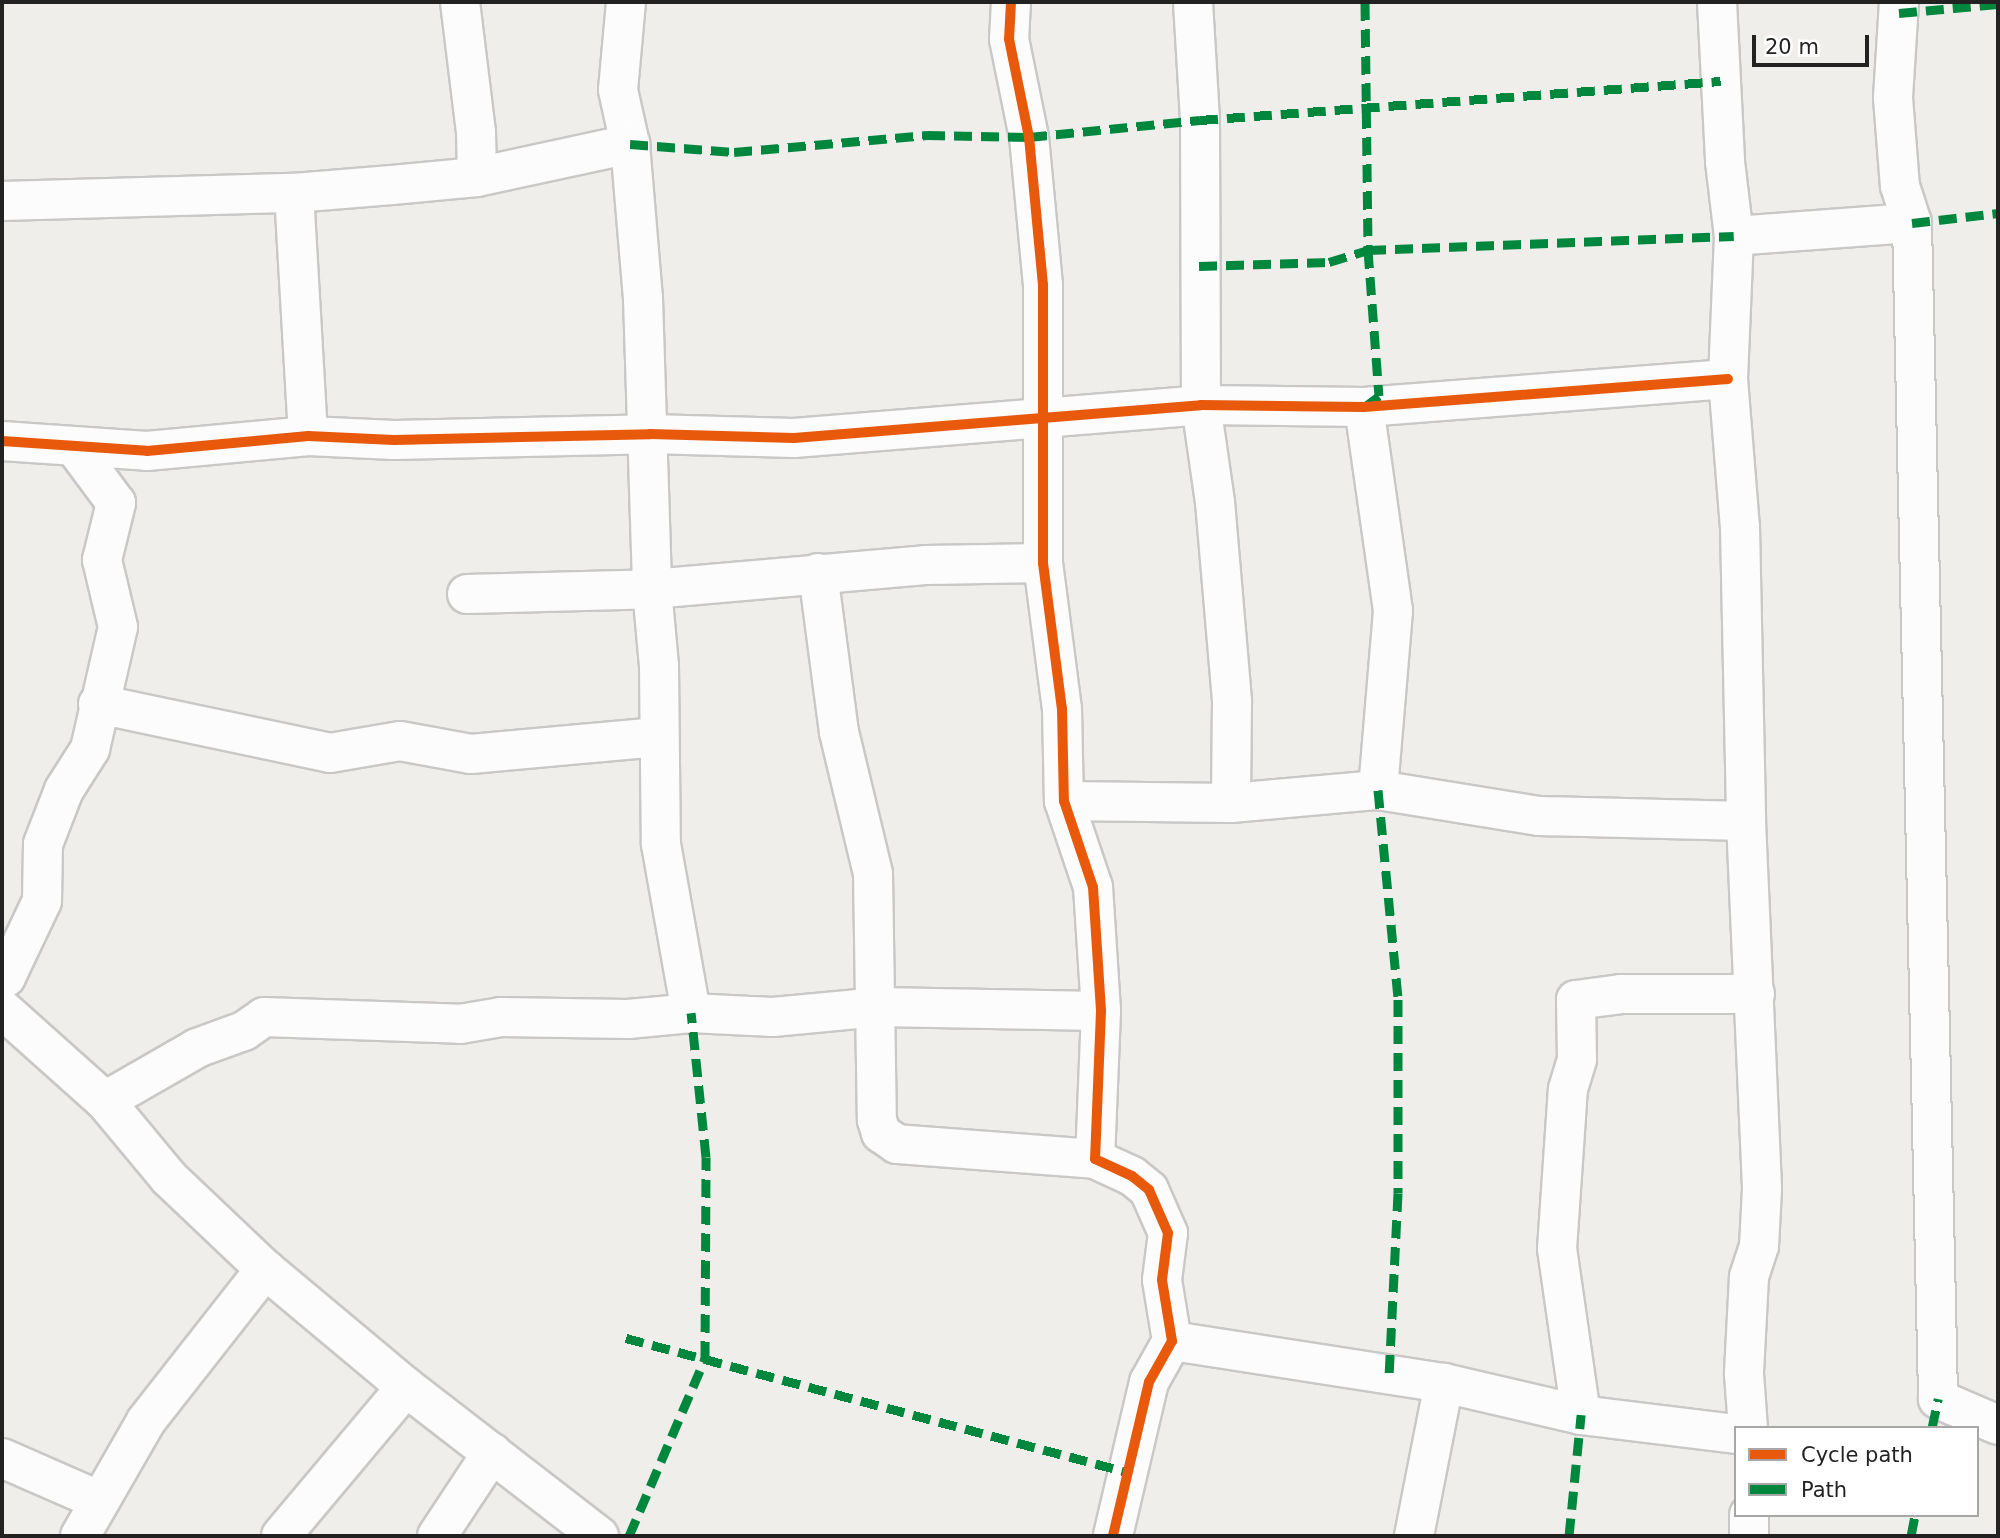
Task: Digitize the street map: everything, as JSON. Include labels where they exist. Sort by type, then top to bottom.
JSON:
[{"type":"street","points":[[460,2],[476,132],[477,177]]},
{"type":"street","points":[[626,2],[618,90],[630,144],[650,434],[652,589],[659,666],[661,844],[691,1013]]},
{"type":"street","points":[[1011,2],[1009,39],[1029,137],[1043,285],[1042,563],[1062,709],[1065,801],[1093,887],[1101,1011],[1095,1159]]},
{"type":"street","points":[[1193,2],[1200,120],[1201,405],[1215,502],[1232,702],[1231,803]]},
{"type":"street","points":[[1717,2],[1725,162],[1734,236],[1728,379],[1741,527],[1746,821],[1762,1189],[1759,1246],[1749,1277],[1744,1374],[1748,1426]]},
{"type":"street","points":[[1899,2],[1893,98],[1900,186],[1912,223],[1938,1399],[1998,1425]]},
{"type":"street","points":[[2,201],[294,193],[477,177],[630,144]]},
{"type":"street","points":[[294,193],[308,436]]},
{"type":"street","points":[[1734,236],[1912,223]]},
{"type":"street","points":[[2,441],[76,449],[147,451],[308,436],[394,440],[650,434],[794,438],[1044,420],[1201,405],[1364,407],[1728,379]]},
{"type":"street","points":[[1364,407],[1393,611],[1378,790]]},
{"type":"street","points":[[2,977],[6,977],[41,901],[43,844],[64,790],[90,749],[98,704],[118,627],[102,560],[116,503],[76,449]]},
{"type":"street","points":[[467,594],[652,589],[818,573],[1042,563]]},
{"type":"street","points":[[818,573],[839,732],[873,874],[878,1007],[877,1120],[886,1140],[1095,1159],[1132,1176],[1149,1190],[1162,1213],[1168,1233],[1162,1280],[1172,1341],[1149,1382],[1114,1536]]},
{"type":"street","points":[[98,704],[330,753],[400,741],[471,754],[658,737]]},
{"type":"street","points":[[1065,801],[1231,803],[1378,790],[1539,816],[1746,821]]},
{"type":"street","points":[[1581,1415],[1557,1249],[1568,1089],[1577,1059],[1576,1000],[1621,994],[1755,994]]},
{"type":"street","points":[[105,1101],[197,1048],[244,1031],[264,1017],[460,1024],[501,1017],[628,1019],[691,1013],[773,1017],[878,1007],[1101,1011]]},
{"type":"street","points":[[2,1009],[105,1101],[169,1178],[265,1269],[406,1387],[599,1536]]},
{"type":"street","points":[[80,1536],[146,1421],[265,1269]]},
{"type":"street","points":[[1172,1341],[1444,1383],[1581,1415],[1734,1434]]},
{"type":"street","points":[[1414,1536],[1444,1383]]},
{"type":"street","points":[[281,1536],[406,1387]]},
{"type":"street","points":[[437,1536],[492,1453]]},
{"type":"street","points":[[2,1458],[99,1500]]},
{"type":"street","points":[[1749,1517],[1749,1536]]},
{"type":"marked path","points":[[1365,2],[1368,250],[1379,396],[1367,405]]},
{"type":"marked path","points":[[1899,13],[1998,4]]},
{"type":"marked path","points":[[630,144],[734,152],[927,135],[1029,137],[1200,120],[1721,81]]},
{"type":"marked path","points":[[1912,223],[1998,213]]},
{"type":"marked path","points":[[1199,266],[1329,262],[1368,250],[1734,236]]},
{"type":"marked path","points":[[1378,790],[1398,999],[1398,1193],[1389,1374]]},
{"type":"marked path","points":[[629,1536],[705,1359],[706,1157],[691,1013]]},
{"type":"marked path","points":[[626,1338],[1127,1472]]},
{"type":"marked path","points":[[1932,1426],[1938,1399]]},
{"type":"marked path","points":[[1569,1536],[1581,1415]]},
{"type":"marked path","points":[[1911,1536],[1915,1517]]},
{"type":"cycle path","points":[[1011,2],[1009,39],[1029,137],[1043,285],[1043,563],[1062,709],[1064,801],[1093,887],[1101,1011],[1095,1159],[1132,1176],[1149,1190],[1168,1233],[1162,1280],[1172,1341],[1149,1382],[1113,1536]]},
{"type":"cycle path","points":[[2,441],[147,451],[308,436],[394,440],[650,434],[794,438],[1201,405],[1364,407],[1728,379]]}]
